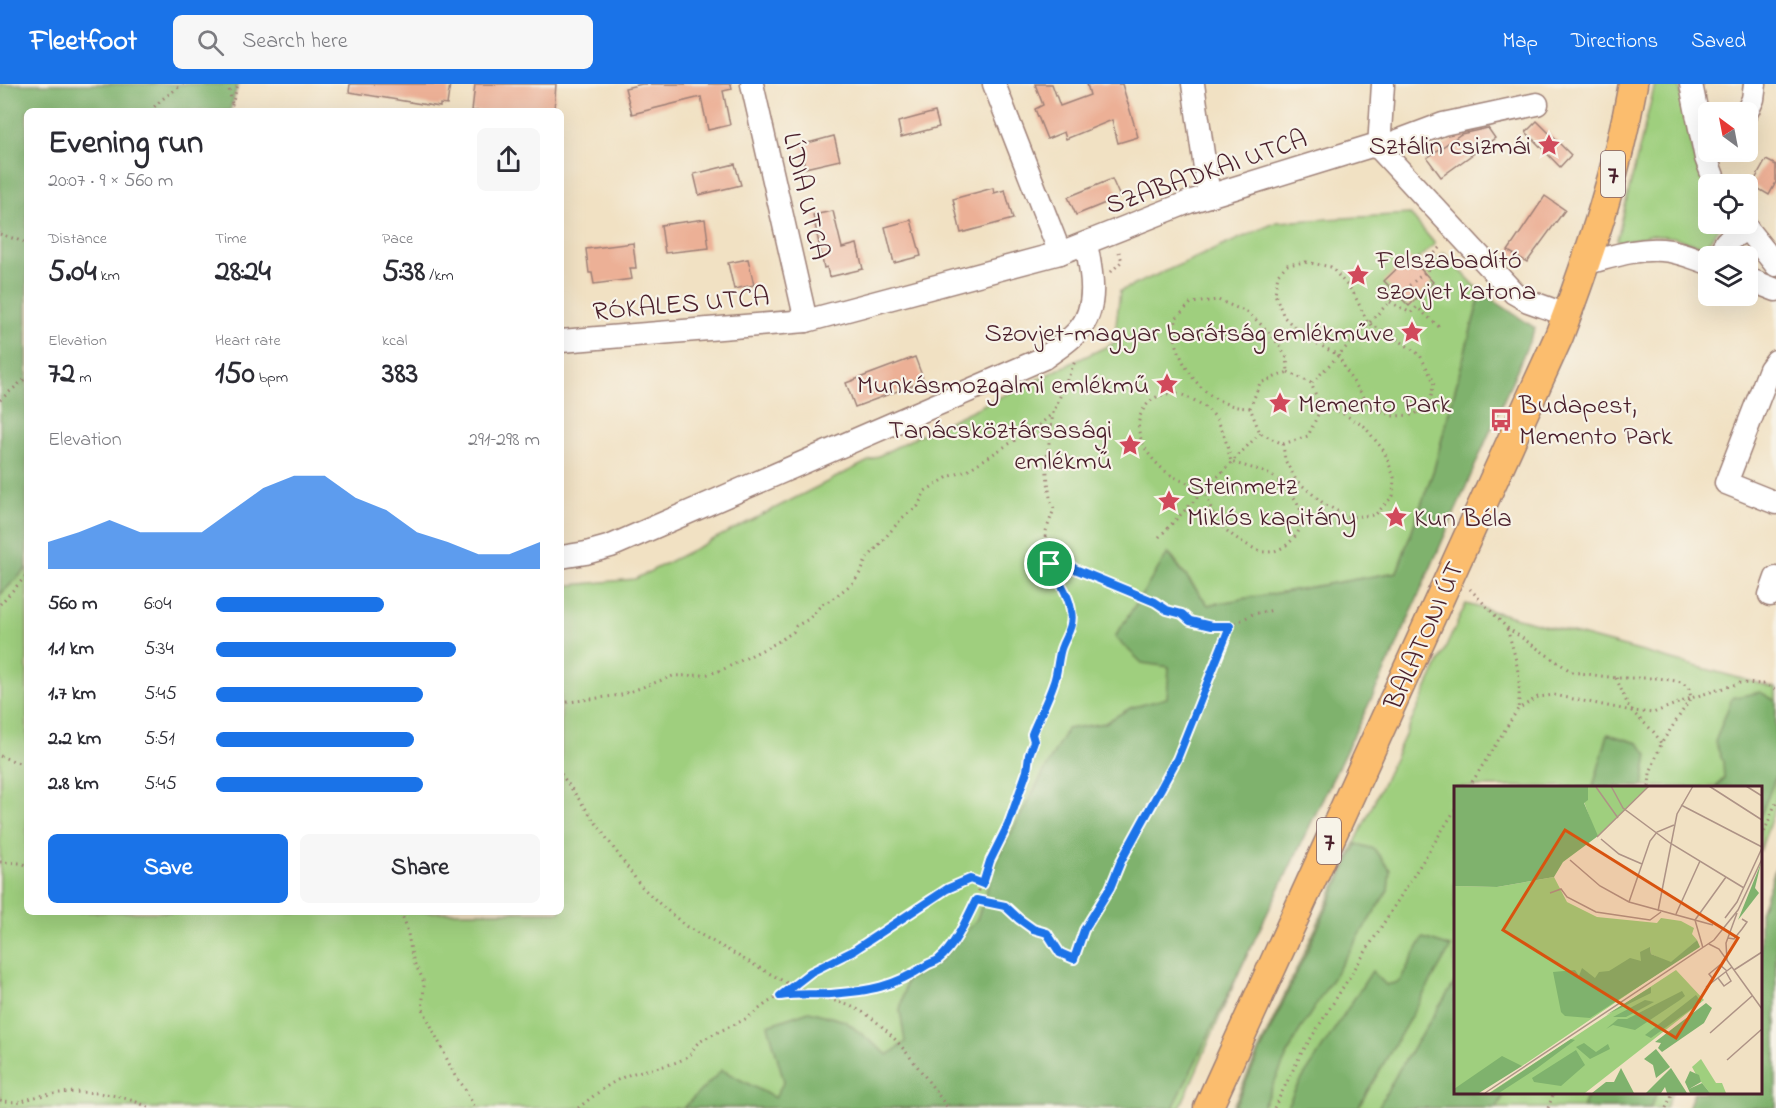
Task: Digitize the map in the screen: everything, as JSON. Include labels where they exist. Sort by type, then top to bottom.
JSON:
[{"type":"main road","name":"BALATONI ÚT","points":[[1208,1108],[1516,433],[1567,315],[1587,263],[1610,189],[1633,84]]},
{"type":"street","name":"LÍDIA UTCA","points":[[752,84],[806,321]]},
{"type":"street","points":[[994,84],[1060,253]]},
{"type":"street","points":[[1193,84],[1209,196]]},
{"type":"street","points":[[1383,84],[1379,148],[1514,293],[1528,301],[1567,315]]},
{"type":"street","points":[[1691,84],[1698,107]]},
{"type":"street","points":[[1751,102],[1755,84]]},
{"type":"street","name":"SZABADKAI UTCA","points":[[806,321],[1060,253],[1209,196],[1371,146],[1379,148],[1443,123],[1537,104]]},
{"type":"street","points":[[1724,246],[1736,234]]},
{"type":"street","points":[[1751,234],[1776,265]]},
{"type":"street","points":[[564,557],[611,546],[1044,358],[1080,330],[1089,310],[1093,288],[1086,244]]},
{"type":"street","points":[[1587,263],[1626,253],[1663,250],[1698,259]]},
{"type":"street","points":[[1758,283],[1776,290]]},
{"type":"street","name":"RÓKALES UTCA","points":[[564,340],[806,321]]},
{"type":"street","points":[[1776,361],[1770,369],[1726,483],[1776,503]]},
{"type":"path","points":[[153,108],[183,84]]},
{"type":"path","points":[[228,84],[232,106]]},
{"type":"path","points":[[232,106],[238,84]]},
{"type":"path","points":[[1311,383],[1390,301],[1428,270],[1423,265],[1458,233]]},
{"type":"path","points":[[0,234],[24,242]]},
{"type":"path","points":[[1306,262],[1331,267],[1353,292],[1368,323],[1393,336],[1420,355],[1434,382],[1430,402],[1414,415],[1392,416],[1368,403],[1338,355],[1305,337],[1284,317],[1275,294],[1278,274],[1287,265],[1306,262]]},
{"type":"path","points":[[1250,408],[1234,408],[1212,397],[1187,372],[1175,339],[1176,318],[1191,303],[1218,300],[1249,313],[1272,335],[1287,358],[1288,372]]},
{"type":"path","points":[[1390,301],[1412,313],[1417,307],[1439,327]]},
{"type":"path","points":[[780,996],[878,989],[921,970],[939,959],[958,934],[976,900],[990,861],[1008,825],[1027,771],[1034,741],[1032,734],[1054,684],[1061,647],[1068,636],[1071,623],[1072,611],[1050,564],[1044,545],[1046,531],[1054,509],[1050,498],[1047,465],[1053,413],[1075,363],[1080,345],[1080,330]]},
{"type":"path","points":[[1288,372],[1311,383],[1321,408],[1308,436],[1283,444],[1260,433],[1250,408],[1260,383],[1288,372]]},
{"type":"path","points":[[0,400],[24,380]]},
{"type":"path","points":[[1177,393],[1198,400],[1213,414],[1223,429],[1232,462],[1265,472],[1285,486],[1299,507],[1302,522],[1295,536],[1283,548],[1261,552],[1238,541],[1215,517],[1203,492],[1172,476],[1150,457],[1138,429],[1141,414],[1149,400],[1162,394],[1177,393]]},
{"type":"path","points":[[1283,444],[1285,460],[1296,480],[1324,504],[1349,517],[1375,515],[1393,496],[1394,477],[1384,451],[1364,426],[1340,412],[1321,408]]},
{"type":"path","points":[[564,703],[621,695],[673,676],[705,675],[722,670],[777,643],[793,632],[796,626],[810,619],[822,604],[831,600],[854,582],[866,560],[902,518],[918,506],[925,491],[948,477],[966,471],[1039,425],[1053,413]]},
{"type":"path","points":[[1159,537],[1260,433]]},
{"type":"path","points":[[1050,564],[1064,560],[1075,569],[1155,602],[1167,610],[1182,614],[1190,621],[1211,626],[1230,626],[1253,614],[1274,610]]},
{"type":"path","points":[[0,604],[24,578]]},
{"type":"path","points":[[1474,581],[1470,591],[1506,627],[1572,672],[1616,678],[1658,678],[1682,682],[1689,689],[1691,698],[1661,744],[1650,773],[1649,786]]},
{"type":"path","points":[[976,900],[1005,906],[1033,929],[1047,933],[1060,953],[1074,959],[1084,930],[1110,888],[1121,861],[1177,759],[1230,626]]},
{"type":"path","points":[[1470,786],[1518,709],[1521,689],[1516,656],[1506,627]]},
{"type":"path","points":[[1616,678],[1632,711],[1657,733],[1661,744]]},
{"type":"path","points":[[1518,709],[1538,697],[1554,695],[1653,713],[1740,682],[1763,684],[1776,689]]},
{"type":"path","points":[[0,756],[24,765]]},
{"type":"path","points":[[564,778],[640,885],[662,906],[687,927],[795,986],[848,1005],[872,1018],[901,1047],[948,1108]]},
{"type":"path","points":[[1761,840],[1776,802]]},
{"type":"path","points":[[1275,1108],[1301,1054],[1454,812]]},
{"type":"path","points":[[0,862],[24,865]]},
{"type":"path","points":[[578,1108],[608,1085],[628,1075],[690,1056],[698,1043],[748,1017],[795,986],[811,972],[853,951],[947,889],[970,879],[983,884]]},
{"type":"path","points":[[402,915],[408,927],[415,963],[422,976],[423,1009],[455,1076],[464,1087],[475,1108]]},
{"type":"path","points":[[0,1100],[16,1103],[45,1095],[87,1092],[121,1096],[150,1108]]},
{"type":"path","points":[[1548,1108],[1554,1093]]},
{"type":"path","points":[[1666,1108],[1673,1093]]},
{"type":"green space","points":[[0,84],[238,84],[231,108],[24,108],[24,571],[0,595]]},
{"type":"green space","points":[[1655,84],[1679,84],[1696,164],[1701,174],[1698,174],[1698,234],[1714,234],[1706,246],[1673,237],[1650,235],[1620,243],[1617,239]]},
{"type":"green space","points":[[1410,214],[1435,244],[1415,262],[1424,271],[1444,253],[1481,292],[1434,469],[1397,572],[1208,605],[1169,553],[1298,837],[1180,1108],[0,1108],[0,595],[24,571],[24,915],[564,915],[564,586],[635,579],[920,435],[1114,343],[1120,291],[1277,222]]},
{"type":"green space","points":[[1481,292],[1535,328],[1394,652],[1173,1108],[683,1108],[722,1070],[775,1098],[784,1081],[768,1025],[809,1011],[845,1021],[888,1055],[905,1042],[900,1010],[906,981],[939,962],[977,919],[997,859],[1067,729],[1105,723],[1130,708],[1167,698],[1169,667],[1142,663],[1115,637],[1168,553],[1208,605],[1397,572],[1434,469]]},
{"type":"green space","points":[[1466,604],[1776,688],[1776,805],[1761,848],[1761,786],[1454,786],[1454,1093],[1672,1093],[1666,1108],[1232,1108]]},
{"type":"green space","points":[[1760,692],[1776,701],[1776,776],[1761,814],[1761,786],[1717,786],[1724,778],[1723,762],[1715,742],[1732,698]]},
{"type":"green space","points":[[1608,734],[1638,743],[1648,754],[1643,786],[1593,786]]},
{"type":"green space","points":[[1357,844],[1374,849],[1390,870],[1388,890],[1297,1035],[1262,1108],[1234,1108]]},
{"type":"green space","points":[[1776,867],[1776,1108],[1688,1108],[1694,1093],[1761,1093],[1761,909]]},
{"type":"green space","points":[[1423,938],[1451,947],[1358,1108],[1286,1108],[1295,1090],[1372,971],[1386,985],[1399,982]]},
{"type":"green space","points":[[1454,984],[1454,1093],[1504,1093],[1497,1108],[1378,1108],[1400,1068]]},
{"type":"green space","points":[[1588,1093],[1657,1093],[1650,1108],[1582,1108]]},
{"type":"building","points":[[350,84],[450,84],[447,105],[440,104],[440,107],[349,92]]},
{"type":"building","points":[[475,84],[556,84],[554,108],[472,108]]},
{"type":"building","points":[[642,84],[731,84],[732,89],[723,91],[730,125],[708,130],[701,97],[632,114],[625,88]]},
{"type":"building","points":[[1035,84],[1052,84],[1060,106],[1090,95],[1087,84],[1122,84],[1138,137],[1118,143],[1112,120],[1066,139],[1064,132],[1047,139],[1035,109],[1043,105]]},
{"type":"building","points":[[935,112],[939,127],[901,137],[898,122]]},
{"type":"building","points":[[1537,121],[1571,155],[1560,167],[1526,132]]},
{"type":"building","points":[[1488,128],[1495,138],[1441,177],[1427,158],[1461,134]]},
{"type":"building","points":[[834,136],[840,160],[805,168],[800,145]]},
{"type":"building","points":[[1766,160],[1776,165],[1776,182],[1769,195],[1758,189],[1758,174]]},
{"type":"building","points":[[735,164],[741,185],[699,195],[694,174]]},
{"type":"building","points":[[1112,179],[1120,197],[1076,215],[1068,197]]},
{"type":"building","points":[[993,188],[994,193],[1005,190],[1013,219],[961,233],[953,199]]},
{"type":"building","points":[[1545,196],[1565,210],[1527,262],[1508,251]]},
{"type":"building","points":[[833,211],[842,248],[857,244],[863,269],[829,277],[827,267],[824,268],[813,215]]},
{"type":"building","points":[[705,219],[709,248],[665,253],[661,225]]},
{"type":"building","points":[[911,220],[921,256],[894,263],[885,227]]},
{"type":"building","points":[[633,243],[636,268],[630,268],[632,279],[594,284],[592,273],[589,273],[586,249]]},
{"type":"building","points":[[1409,257],[1433,282],[1409,306],[1384,281]]},
{"type":"building","points":[[748,259],[754,285],[734,289],[728,263]]},
{"type":"building","points":[[915,357],[924,381],[855,407],[846,383]]},
{"type":"place","name":"Sztálin csizmái","points":[[1549,145]]},
{"type":"place","name":"Felszabadító szovjet katona","points":[[1358,275]]},
{"type":"place","name":"Szovjet-magyar barátság emlékműve","points":[[1412,332]]},
{"type":"place","name":"Munkásmozgalmi emlékmű","points":[[1167,384]]},
{"type":"place","name":"Memento Park","points":[[1280,403]]},
{"type":"place","name":"Budapest, Memento Park","points":[[1501,420]]},
{"type":"place","name":"Tanácsköztársasági emlékmű","points":[[1130,445]]},
{"type":"place","name":"Steinmetz Miklós kapitány","points":[[1169,501]]},
{"type":"place","name":"Kun Béla","points":[[1396,517]]},
{"type":"route","points":[[1064,560],[1075,569],[1155,602],[1167,610],[1182,614],[1190,621],[1211,626],[1230,626],[1177,759],[1121,861],[1110,888],[1084,930],[1074,959],[1060,953],[1047,933],[1033,929],[1005,906],[976,900],[958,934],[939,959],[921,970],[878,989],[780,996],[811,972],[853,951],[947,889],[970,879],[983,884],[1001,835],[1008,825],[1027,771],[1034,741],[1032,734],[1054,684],[1061,647],[1068,636],[1071,623],[1072,611],[1050,564],[1064,560]]}]
